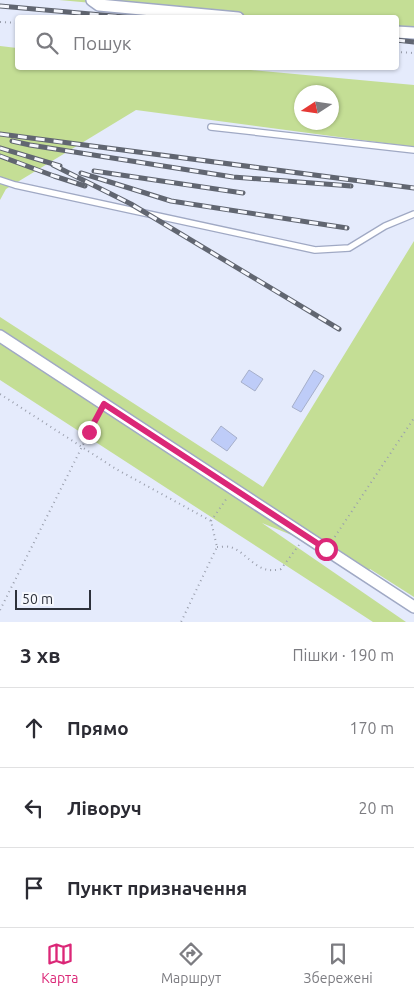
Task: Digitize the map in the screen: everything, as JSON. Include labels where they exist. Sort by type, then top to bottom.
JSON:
[{"type":"street","points":[[92,0],[99,5],[206,15]]},
{"type":"street","points":[[399,32],[414,33]]},
{"type":"street","points":[[0,336],[414,607]]},
{"type":"lane","points":[[211,127],[414,150]]},
{"type":"lane","points":[[0,180],[315,250],[349,248],[385,226],[414,214]]},
{"type":"path","points":[[0,22],[15,23]]},
{"type":"path","points":[[399,52],[414,53]]},
{"type":"path","points":[[0,394],[116,469],[211,521],[217,547],[181,622]]},
{"type":"path","points":[[0,610],[81,446],[104,404]]},
{"type":"path","points":[[326,549],[414,418]]},
{"type":"path","points":[[211,521],[234,489]]},
{"type":"path","points":[[217,547],[230,547],[258,567],[277,570],[281,569],[299,545],[309,538]]},
{"type":"green space","points":[[59,0],[414,0],[414,33],[399,31],[399,15],[227,15]]},
{"type":"green space","points":[[0,46],[15,48],[15,70],[252,70],[414,85],[414,147],[136,110],[6,189],[0,200]]},
{"type":"green space","points":[[414,241],[414,597],[370,569],[366,575],[326,549],[262,523],[406,622],[373,622],[0,380],[0,317],[263,487]]},
{"type":"building","points":[[249,370],[263,379],[255,391],[241,382]]},
{"type":"building","points":[[314,370],[324,376],[301,412],[292,407]]},
{"type":"building","points":[[221,426],[237,438],[227,451],[211,440]]},
{"type":"railway","points":[[0,6],[102,15]]},
{"type":"railway","points":[[399,40],[414,42]]},
{"type":"railway","points":[[0,134],[414,188]]},
{"type":"railway","points":[[12,141],[233,177],[351,186]]},
{"type":"railway","points":[[0,148],[60,166]]},
{"type":"railway","points":[[0,156],[85,186]]},
{"type":"railway","points":[[53,165],[131,204],[339,329]]},
{"type":"railway","points":[[94,171],[243,193]]},
{"type":"railway","points":[[81,173],[171,201],[347,228]]},
{"type":"route","points":[[89,432],[104,404],[326,549]]}]
